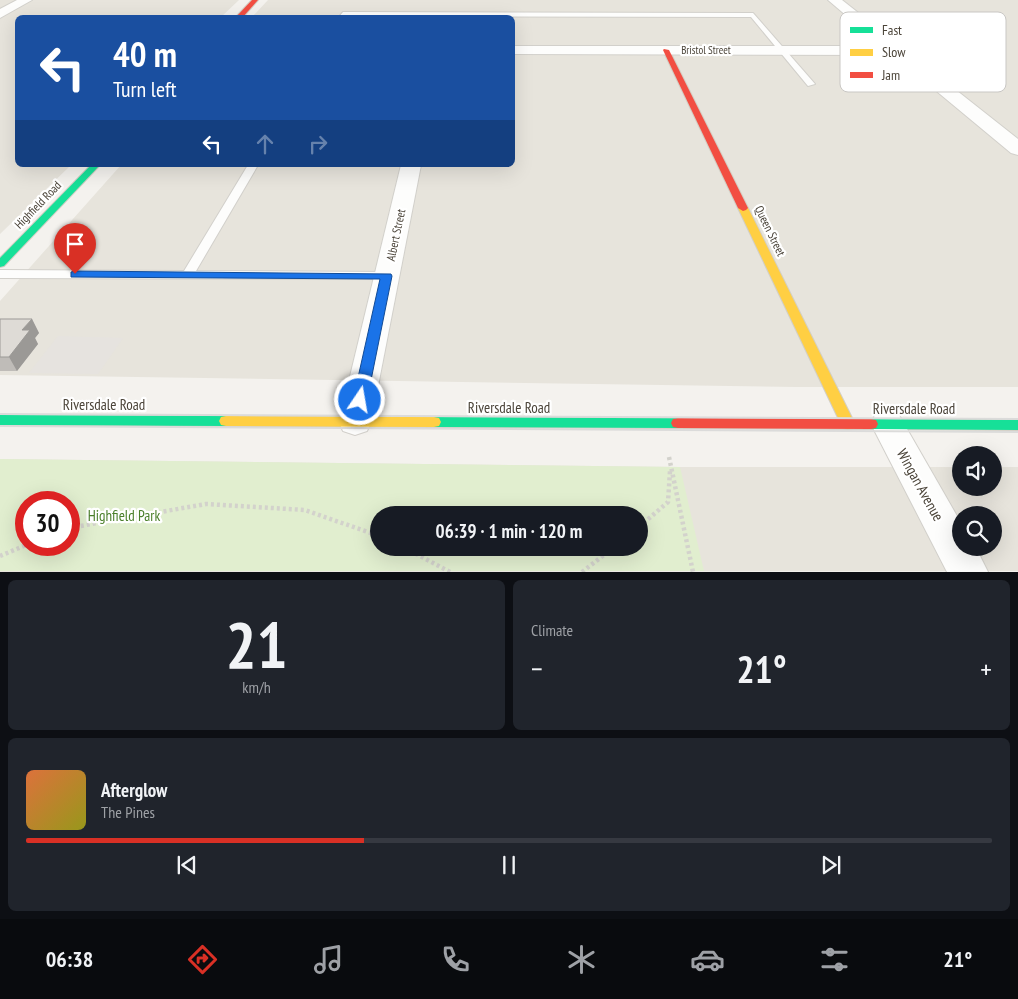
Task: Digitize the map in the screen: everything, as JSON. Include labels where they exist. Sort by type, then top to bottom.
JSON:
[{"type":"main road","points":[[241,15],[255,0]]},
{"type":"main road","name":"Queen Street","points":[[666,50],[848,424]]},
{"type":"main road","name":"Highfield Road","points":[[0,264],[94,167]]},
{"type":"main road","name":"Riversdale Road","points":[[0,420],[1018,425]]},
{"type":"street","points":[[0,14],[26,0]]},
{"type":"street","points":[[834,0],[849,12]]},
{"type":"street","name":"Bristol Street","points":[[515,50],[840,51]]},
{"type":"street","points":[[949,92],[1018,149]]},
{"type":"street","name":"Albert Street","points":[[355,422],[411,167]]},
{"type":"street","name":"Wingan Avenue","points":[[887,424],[968,572]]},
{"type":"lane","points":[[342,15],[753,15],[811,84]]},
{"type":"lane","points":[[188,275],[252,167]]},
{"type":"lane","points":[[0,274],[387,276]]},
{"type":"path","points":[[669,457],[693,572]]},
{"type":"path","points":[[648,519],[668,502],[670,466]]},
{"type":"path","points":[[80,526],[206,504],[305,510],[370,533]]},
{"type":"path","points":[[0,556],[15,550]]},
{"type":"path","points":[[420,556],[450,572]]},
{"type":"path","points":[[582,572],[603,556]]},
{"type":"shaded area","points":[[0,0],[239,0],[223,15],[15,15],[15,167],[69,167],[0,234]]},
{"type":"shaded area","points":[[268,0],[1018,0],[1018,387],[796,387],[0,375],[0,301],[119,167],[515,167],[515,15],[254,15]]},
{"type":"shaded area","points":[[58,336],[123,338],[98,374],[29,373]]},
{"type":"shaded area","name":"Highfield Park","points":[[0,459],[680,467],[952,467],[952,496],[1002,496],[1002,467],[1018,467],[1018,571],[0,572]]},
{"type":"green space","name":"Highfield Park","points":[[0,459],[680,467],[704,571],[0,571]]},
{"type":"building","points":[[0,319],[32,319],[22,330],[30,330],[9,357],[0,357]]},
{"type":"tram line","points":[[0,414],[1018,419]]},
{"type":"tram line","points":[[0,426],[1018,432]]},
{"type":"traffic: fast","points":[[0,264],[94,167]]},
{"type":"traffic: fast","points":[[0,420],[226,421]]},
{"type":"traffic: fast","points":[[434,422],[678,423]]},
{"type":"traffic: fast","points":[[871,424],[1018,425]]},
{"type":"traffic: slow","points":[[743,208],[848,424]]},
{"type":"traffic: slow","points":[[226,421],[434,422]]},
{"type":"traffic: jam","points":[[241,15],[255,0]]},
{"type":"traffic: jam","points":[[666,50],[743,208]]},
{"type":"traffic: jam","points":[[678,423],[871,424]]},
{"type":"route","points":[[75,274],[387,276],[360,400]]}]
